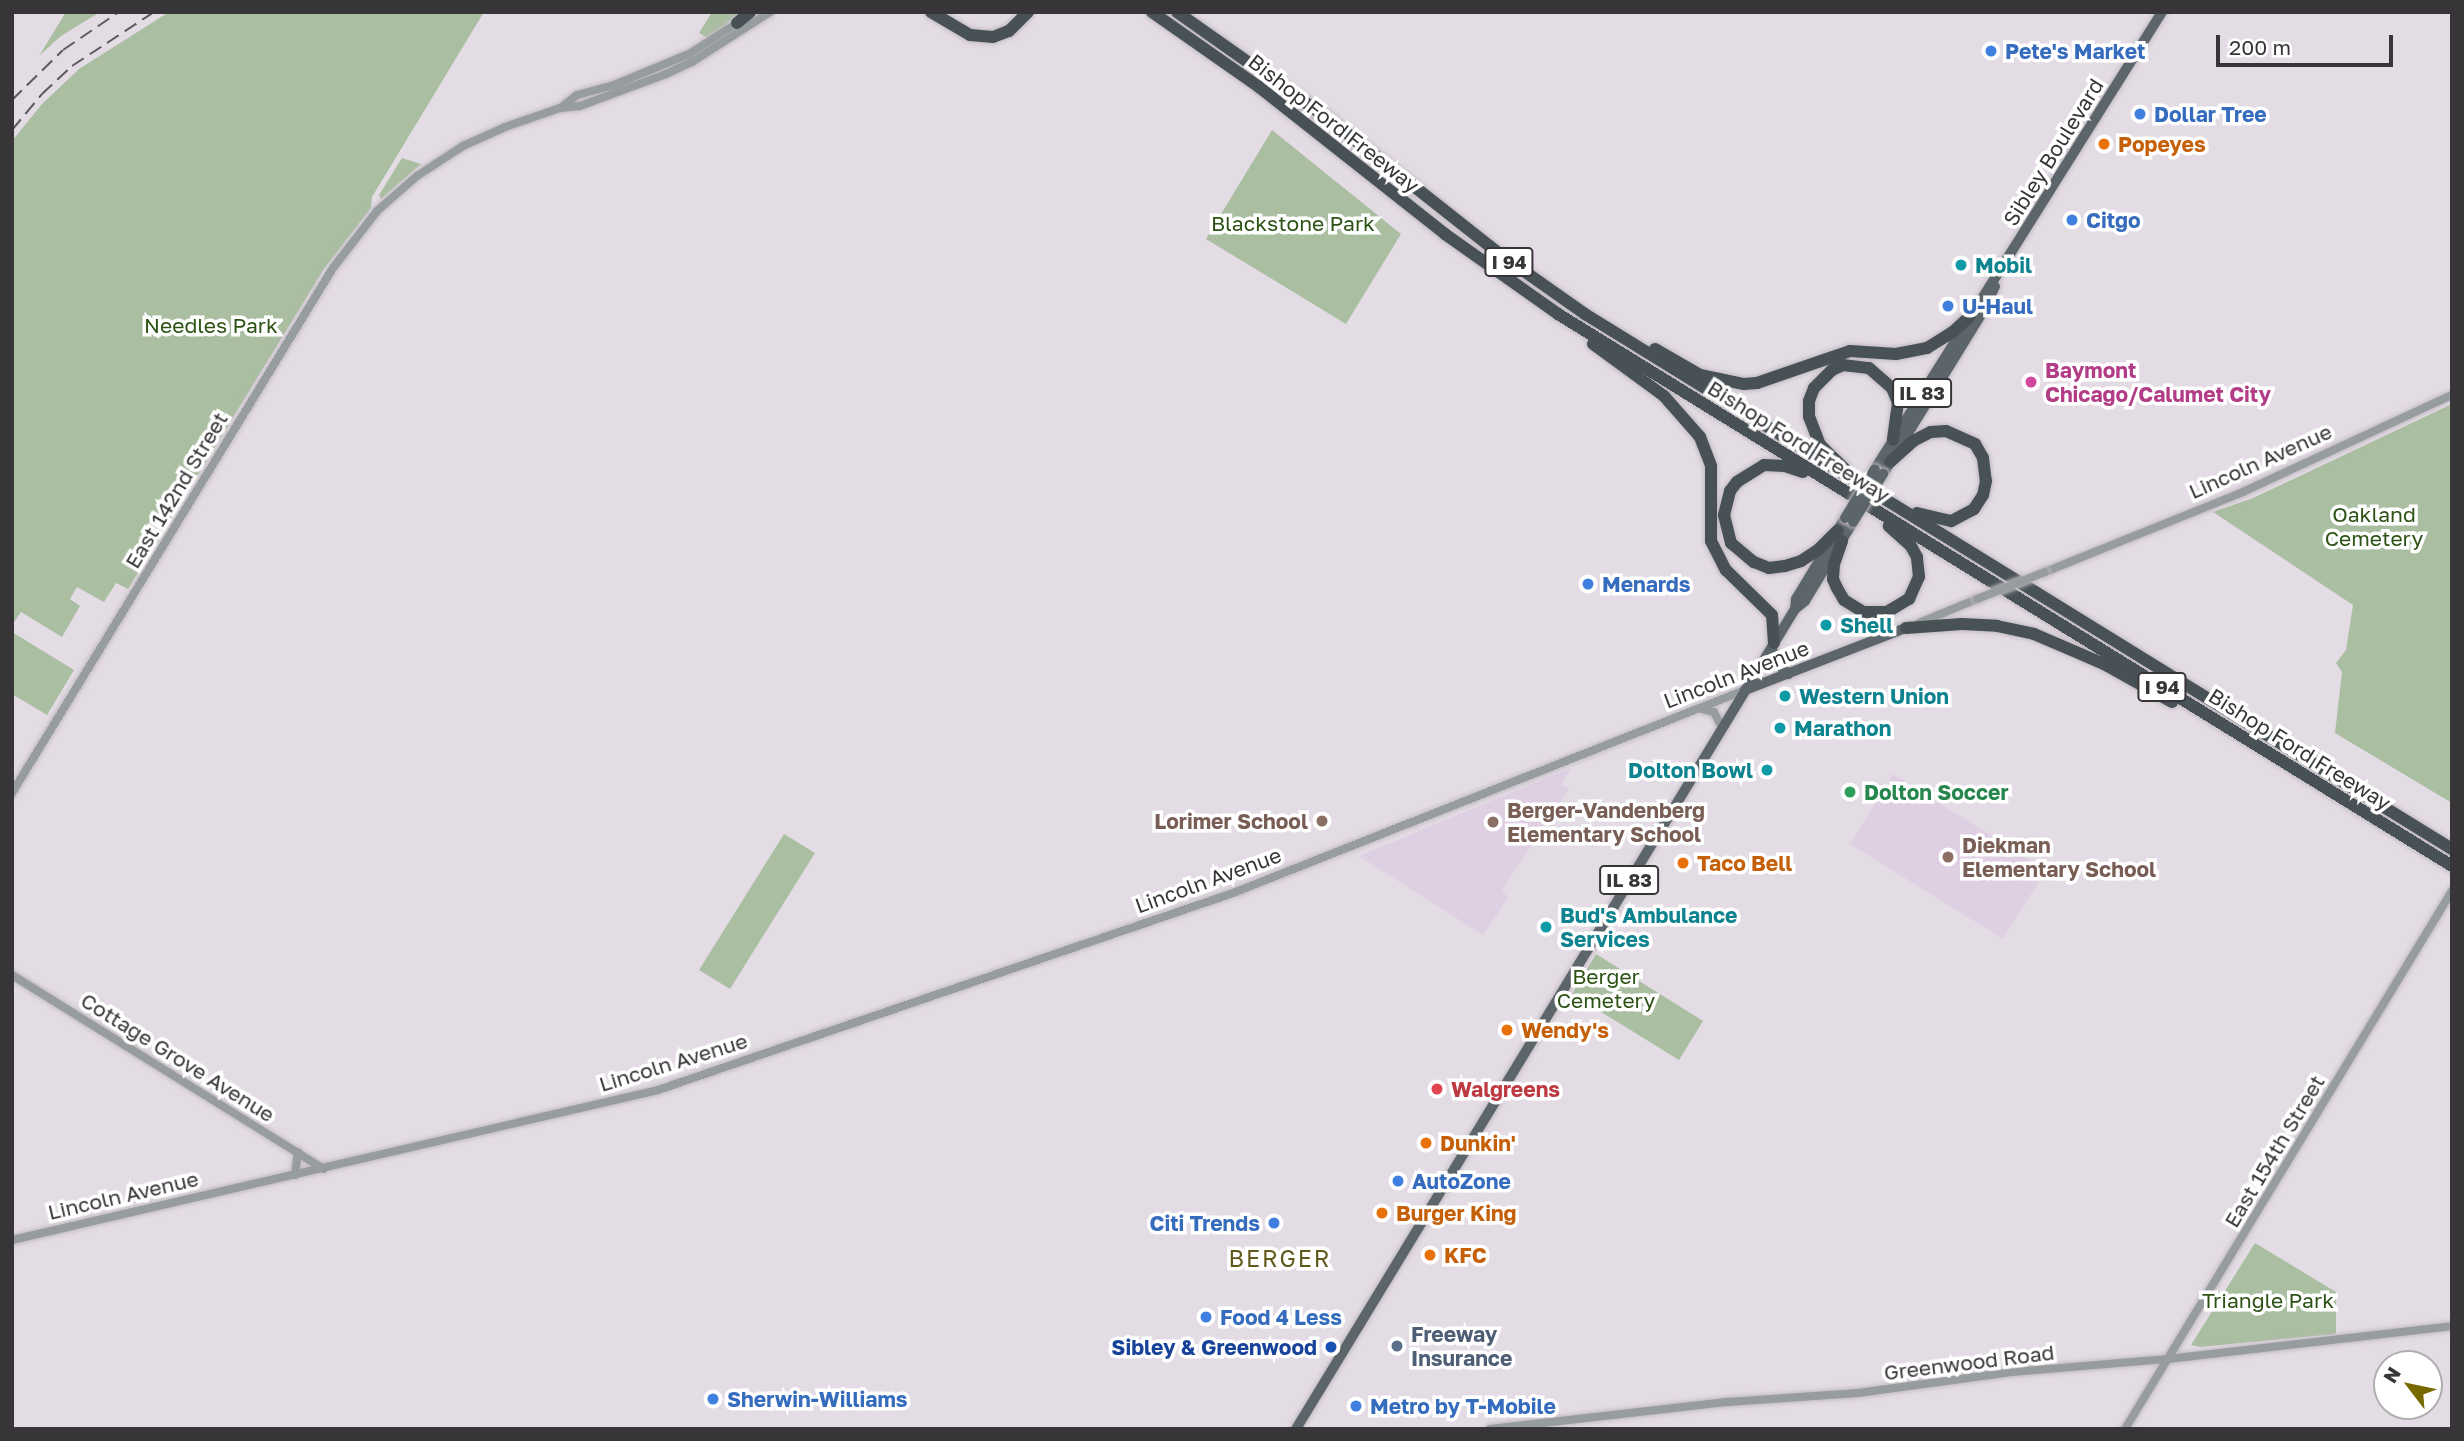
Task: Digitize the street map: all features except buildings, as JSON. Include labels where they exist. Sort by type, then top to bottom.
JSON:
[{"type":"highway","points":[[737,23],[751,12]]},
{"type":"highway","points":[[931,12],[970,35],[993,37],[1009,31],[1028,12]]},
{"type":"highway","name":"Bishop Ford Freeway","points":[[1152,12],[1259,87],[1444,234],[1558,314],[2452,866]]},
{"type":"highway","name":"Bishop Ford Freeway","points":[[1177,12],[1330,120],[1475,236],[1585,314],[2452,849]]},
{"type":"highway","points":[[1558,314],[1588,341],[1664,396],[1700,437],[1711,466],[1711,541],[1726,570],[1772,615],[1773,645]]},
{"type":"highway","points":[[1585,314],[1621,328],[1700,375],[1744,384],[1757,383],[1850,351],[1896,354],[1927,348],[1953,332],[1969,317]]},
{"type":"highway","points":[[1860,485],[1820,445],[1813,430],[1809,401],[1822,377],[1843,365],[1870,368],[1882,376],[1892,388],[1898,403],[1893,440]]},
{"type":"highway","points":[[1883,469],[1913,441],[1931,432],[1946,431],[1975,444],[1987,467],[1983,495],[1974,509],[1951,521],[1898,508]]},
{"type":"highway","points":[[1826,479],[1785,466],[1756,468],[1730,491],[1724,515],[1726,531],[1742,554],[1769,568],[1801,561],[1840,536]]},
{"type":"highway","points":[[1840,536],[1833,579],[1844,600],[1863,612],[1875,613],[1899,607],[1909,598],[1919,577],[1917,557],[1904,538],[1872,508]]},
{"type":"highway","points":[[1906,628],[1962,624],[1997,626],[2034,635],[2105,664],[2197,717],[2266,751]]},
{"type":"main road","name":"Sibley Boulevard","points":[[1883,469],[1893,440],[2162,12]]},
{"type":"main road","name":"Sibley Boulevard","points":[[1883,469],[1984,310],[1998,276]]},
{"type":"main road","name":"IL 83","points":[[1296,1429],[1795,608],[1805,601],[1849,520],[1883,469]]},
{"type":"main road","name":"Lincoln Avenue","points":[[1745,690],[1906,628]]},
{"type":"main road","points":[[1773,645],[1774,660],[1788,674]]},
{"type":"street","points":[[710,45],[770,12]]},
{"type":"street","points":[[710,45],[737,23]]},
{"type":"street","name":"East 142nd Street","points":[[12,793],[333,268],[377,211],[416,176],[455,150],[495,131],[560,108],[577,95],[614,85],[710,45]]},
{"type":"street","name":"Lincoln Avenue","points":[[1906,628],[2254,487],[2452,395]]},
{"type":"street","name":"Lincoln Avenue","points":[[12,1240],[658,1090],[1233,892],[1745,690]]},
{"type":"street","points":[[1699,709],[1714,712],[1722,728]]},
{"type":"street","name":"East 154th Street","points":[[2125,1429],[2452,891]]},
{"type":"street","name":"Cottage Grove Avenue","points":[[12,975],[324,1169]]},
{"type":"street","points":[[295,1175],[298,1152]]},
{"type":"street","name":"Greenwood Road","points":[[1490,1429],[1728,1402],[1858,1393],[2012,1372],[2168,1359],[2452,1326]]},
{"type":"shaded area","name":"Berger-Vandenberg Elementary School","points":[[1571,768],[1562,785],[1569,789],[1502,890],[1508,898],[1483,935],[1359,856]]},
{"type":"shaded area","name":"Diekman Elementary School","points":[[1893,774],[2046,870],[2003,939],[1850,844]]},
{"type":"green space","points":[[66,12],[100,12],[61,36],[39,56]]},
{"type":"green space","name":"Needles Park","points":[[169,12],[484,12],[372,197],[371,208],[324,269],[128,589],[116,583],[104,602],[77,587],[70,599],[80,606],[62,637],[21,612],[12,625],[12,141],[42,104],[79,69]]},
{"type":"green space","points":[[712,12],[740,12],[713,36],[706,37],[699,33]]},
{"type":"green space","name":"Blackstone Park","points":[[1272,130],[1401,234],[1346,324],[1206,239]]},
{"type":"green space","points":[[402,158],[421,164],[381,199],[379,195]]},
{"type":"green space","name":"Oakland Cemetery","points":[[2452,404],[2452,803],[2335,733],[2342,672],[2336,663],[2346,650],[2353,605],[2213,512],[2253,498]]},
{"type":"green space","points":[[12,632],[74,670],[47,715],[12,694]]},
{"type":"green space","points":[[784,834],[815,853],[730,989],[699,970]]},
{"type":"green space","name":"Berger Cemetery","points":[[1596,954],[1703,1021],[1679,1060],[1572,994]]},
{"type":"green space","name":"Triangle Park","points":[[2255,1243],[2336,1292],[2336,1334],[2200,1347],[2191,1345]]},
{"type":"railway","points":[[12,100],[63,50],[119,12]]},
{"type":"railway","points":[[12,130],[42,94],[72,66],[154,12]]},
{"type":"place","name":"Pete's Market","points":[[1991,51]]},
{"type":"place","name":"Dollar Tree","points":[[2140,114]]},
{"type":"place","name":"Popeyes","points":[[2104,144]]},
{"type":"place","name":"Citgo","points":[[2072,220]]},
{"type":"place","name":"Mobil","points":[[1961,265]]},
{"type":"place","name":"U-Haul","points":[[1948,306]]},
{"type":"place","name":"Baymont Chicago/Calumet City","points":[[2031,382]]},
{"type":"place","name":"Menards","points":[[1588,584]]},
{"type":"place","name":"Shell","points":[[1826,625]]},
{"type":"place","name":"Western Union","points":[[1785,696]]},
{"type":"place","name":"Marathon","points":[[1780,728]]},
{"type":"place","name":"Dolton Bowl","points":[[1767,770]]},
{"type":"place","name":"Dolton Soccer","points":[[1850,792]]},
{"type":"place","name":"Lorimer School","points":[[1322,821]]},
{"type":"place","name":"Berger-Vandenberg Elementary School","points":[[1493,822]]},
{"type":"place","name":"Diekman Elementary School","points":[[1948,857]]},
{"type":"place","name":"Taco Bell","points":[[1683,863]]},
{"type":"place","name":"Bud's Ambulance Services","points":[[1546,927]]},
{"type":"place","name":"Wendy's","points":[[1507,1030]]},
{"type":"place","name":"Walgreens","points":[[1437,1089]]},
{"type":"place","name":"Dunkin'","points":[[1426,1143]]},
{"type":"place","name":"AutoZone","points":[[1398,1181]]},
{"type":"place","name":"Burger King","points":[[1382,1213]]},
{"type":"place","name":"Citi Trends","points":[[1274,1223]]},
{"type":"place","name":"KFC","points":[[1430,1255]]},
{"type":"place","name":"Food 4 Less","points":[[1206,1317]]},
{"type":"place","name":"Freeway Insurance","points":[[1397,1346]]},
{"type":"place","name":"Sibley & Greenwood","points":[[1331,1347]]},
{"type":"place","name":"Sherwin-Williams","points":[[713,1399]]},
{"type":"place","name":"Metro by T-Mobile","points":[[1356,1406]]},
{"type":"district","name":"BERGER","points":[[1280,1258]]}]
